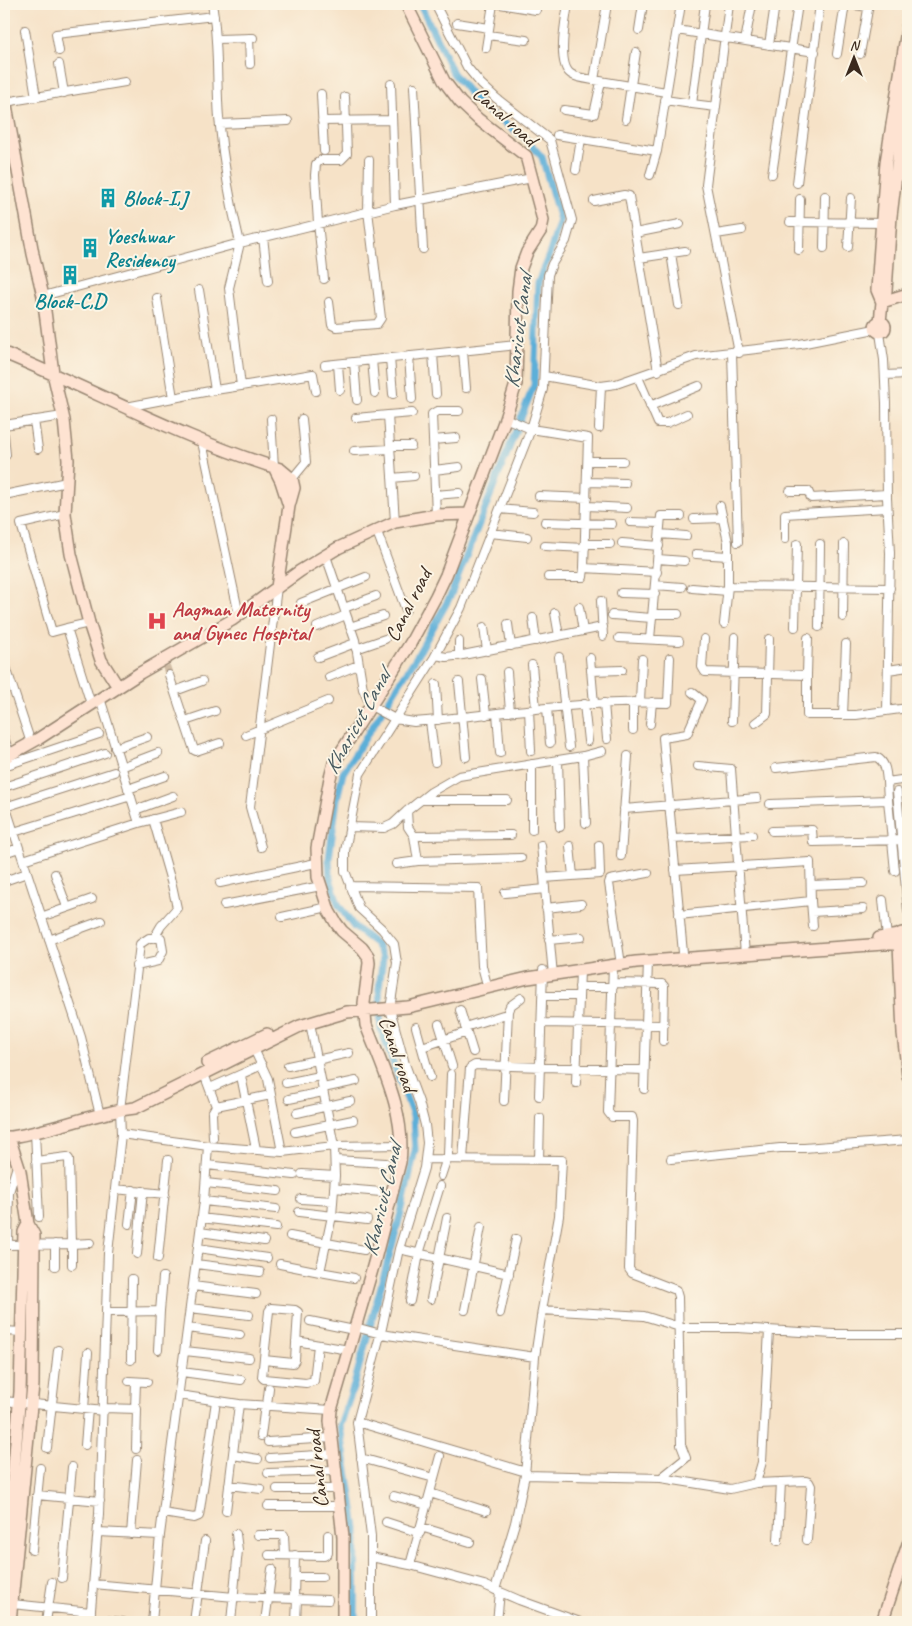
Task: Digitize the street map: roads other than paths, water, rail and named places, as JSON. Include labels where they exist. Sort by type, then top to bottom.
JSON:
[{"type":"street","points":[[212,4],[216,39],[220,124],[231,206],[240,243],[229,288],[241,386]]},
{"type":"street","name":"Canal road","points":[[343,1622],[343,1537],[331,1438],[331,1410],[374,1263],[400,1162],[402,1145],[398,1111],[366,1025],[368,956],[362,948],[342,931],[328,908],[320,886],[316,863],[317,848],[334,763],[410,644],[436,596],[508,419],[516,384],[518,290],[521,268],[527,252],[541,230],[543,220],[526,156],[478,119],[460,102],[444,81],[406,4]]},
{"type":"street","points":[[371,1622],[371,1536],[357,1422],[380,1334],[399,1249],[424,1168],[427,1143],[419,1102],[404,1064],[390,1006],[397,963],[394,944],[382,929],[359,908],[350,886],[344,864],[349,826],[360,774],[436,655],[465,600],[500,509],[543,389],[548,275],[552,264],[566,241],[572,220],[550,140],[481,84],[467,67],[435,4]]},
{"type":"street","points":[[486,48],[492,4]]},
{"type":"street","points":[[500,4],[536,10]]},
{"type":"street","points":[[568,4],[562,44],[565,63],[572,75],[632,87],[692,104],[716,107]]},
{"type":"street","points":[[564,110],[594,114],[607,4]]},
{"type":"street","points":[[639,30],[643,4]]},
{"type":"street","points":[[650,175],[657,151],[681,4]]},
{"type":"street","points":[[692,104],[705,4]]},
{"type":"street","points":[[729,4],[706,185],[716,234],[735,353],[738,542]]},
{"type":"street","points":[[746,41],[752,4]]},
{"type":"street","points":[[769,45],[775,4]]},
{"type":"street","points":[[772,174],[798,4]]},
{"type":"street","points":[[796,183],[820,4]]},
{"type":"street","points":[[837,54],[847,4],[868,5],[860,54]]},
{"type":"street","points":[[59,51],[56,34],[214,16]]},
{"type":"street","points":[[457,23],[526,40]]},
{"type":"street","points":[[887,711],[890,588],[884,375],[878,328],[882,302],[886,291],[886,162],[906,56],[908,24]]},
{"type":"street","points":[[25,30],[36,98]]},
{"type":"street","points":[[677,30],[815,52]]},
{"type":"street","points":[[216,39],[251,38],[250,64]]},
{"type":"street","points":[[626,119],[636,52]]},
{"type":"street","points":[[60,64],[64,92]]},
{"type":"street","points":[[885,223],[903,161],[908,76]]},
{"type":"street","points":[[118,687],[101,660],[71,554],[65,514],[68,460],[63,416],[53,373],[43,296],[33,254],[5,98],[36,98],[125,82]]},
{"type":"street","points":[[391,84],[395,205]]},
{"type":"street","points":[[414,87],[423,250]]},
{"type":"street","points":[[321,94],[324,151]]},
{"type":"street","points":[[324,280],[318,223],[316,164],[321,160],[340,160],[347,154],[345,97]]},
{"type":"street","points":[[322,121],[391,120]]},
{"type":"street","points":[[220,124],[288,121]]},
{"type":"street","points":[[557,135],[657,151]]},
{"type":"street","points":[[576,170],[581,139]]},
{"type":"street","points":[[329,302],[332,325],[336,327],[377,324],[380,318],[368,211],[369,160]]},
{"type":"street","points":[[43,296],[318,223],[395,205],[532,178]]},
{"type":"street","points":[[594,200],[624,195],[629,196],[658,371]]},
{"type":"street","points":[[824,248],[825,196]]},
{"type":"street","points":[[848,247],[851,198]]},
{"type":"street","points":[[799,250],[800,199]]},
{"type":"street","points":[[790,222],[885,223]]},
{"type":"street","points":[[635,232],[680,224]]},
{"type":"street","points":[[716,234],[742,230]]},
{"type":"street","points":[[263,237],[268,281]]},
{"type":"street","points":[[639,258],[685,251]]},
{"type":"street","points":[[671,253],[679,305]]},
{"type":"street","points":[[199,290],[215,390]]},
{"type":"street","points":[[882,302],[908,294]]},
{"type":"street","points":[[158,298],[173,398]]},
{"type":"street","points":[[544,376],[600,386],[616,384],[658,371],[696,356],[800,344],[878,328]]},
{"type":"street","points":[[324,365],[518,345]]},
{"type":"street","points":[[463,351],[466,388]]},
{"type":"street","points":[[4,353],[53,373],[202,442],[280,469],[292,479],[294,488],[289,506],[277,587],[250,807],[261,847]]},
{"type":"street","points":[[433,354],[436,394]]},
{"type":"street","points":[[409,356],[412,399]]},
{"type":"street","points":[[390,358],[393,394]]},
{"type":"street","points":[[372,360],[375,393]]},
{"type":"street","points":[[354,362],[357,400]]},
{"type":"street","points":[[338,364],[340,390]]},
{"type":"street","points":[[126,407],[312,374],[316,391]]},
{"type":"street","points":[[884,375],[908,374]]},
{"type":"street","points":[[638,377],[658,423],[667,423],[687,414]]},
{"type":"street","points":[[599,428],[600,386]]},
{"type":"street","points":[[650,406],[699,386]]},
{"type":"street","points":[[436,515],[432,414],[436,411],[459,410]]},
{"type":"street","points":[[356,418],[412,413]]},
{"type":"street","points":[[388,415],[394,522]]},
{"type":"street","points":[[4,425],[63,416]]},
{"type":"street","points":[[271,419],[274,467],[281,481],[289,506]]},
{"type":"street","points":[[292,479],[306,462],[302,419]]},
{"type":"street","points":[[508,419],[529,427],[588,438],[583,577],[548,577]]},
{"type":"street","points":[[34,420],[38,449]]},
{"type":"street","points":[[4,435],[6,455]]},
{"type":"street","points":[[432,440],[456,438]]},
{"type":"street","points":[[202,442],[239,615]]},
{"type":"street","points":[[354,451],[410,446]]},
{"type":"street","points":[[588,461],[623,461]]},
{"type":"street","points":[[434,470],[459,467]]},
{"type":"street","points":[[392,478],[414,476]]},
{"type":"street","points":[[4,495],[67,482]]},
{"type":"street","points":[[587,482],[625,483]]},
{"type":"street","points":[[790,492],[808,491],[811,498],[887,494]]},
{"type":"street","points":[[435,495],[459,493]]},
{"type":"street","points":[[539,496],[587,498]]},
{"type":"street","points":[[587,506],[627,508]]},
{"type":"street","points":[[720,506],[728,542],[724,624]]},
{"type":"street","points":[[785,539],[785,514],[888,508]]},
{"type":"street","points":[[500,509],[533,512]]},
{"type":"street","points":[[65,514],[20,524],[52,632],[89,623]]},
{"type":"street","points":[[4,738],[7,756],[239,615],[300,571],[338,548],[376,529],[394,522],[436,515],[468,514]]},
{"type":"street","points":[[650,639],[660,523],[662,516],[665,515],[681,516]]},
{"type":"street","points":[[694,519],[723,518]]},
{"type":"street","points":[[545,522],[612,524]]},
{"type":"street","points":[[630,522],[660,523]]},
{"type":"street","points":[[376,529],[406,610]]},
{"type":"street","points":[[490,534],[527,537]]},
{"type":"street","points":[[660,534],[686,536]]},
{"type":"street","points":[[622,543],[659,546]]},
{"type":"street","points":[[544,546],[610,544]]},
{"type":"street","points":[[795,627],[797,544]]},
{"type":"street","points":[[819,627],[820,544]]},
{"type":"street","points":[[843,617],[844,544]]},
{"type":"street","points":[[696,554],[728,556]]},
{"type":"street","points":[[326,556],[356,646],[362,689],[372,706],[395,719],[414,722],[584,704],[668,703],[670,658]]},
{"type":"street","points":[[658,559],[684,561]]},
{"type":"street","points":[[584,568],[656,572]]},
{"type":"street","points":[[301,603],[366,577]]},
{"type":"street","points":[[655,585],[682,587]]},
{"type":"street","points":[[692,588],[797,586],[890,588]]},
{"type":"street","points":[[621,593],[655,594]]},
{"type":"street","points":[[317,627],[376,596]]},
{"type":"street","points":[[600,601],[603,636]]},
{"type":"street","points":[[579,606],[583,631]]},
{"type":"street","points":[[555,613],[559,636]]},
{"type":"street","points":[[612,614],[652,616],[678,614]]},
{"type":"street","points":[[350,627],[383,616]]},
{"type":"street","points":[[532,618],[536,641]]},
{"type":"street","points":[[508,624],[511,646]]},
{"type":"street","points":[[484,627],[487,650]]},
{"type":"street","points":[[436,655],[446,657],[459,656],[603,627]]},
{"type":"street","points":[[67,628],[116,748],[139,823]]},
{"type":"street","points":[[732,721],[735,637]]},
{"type":"street","points":[[619,638],[679,641]]},
{"type":"street","points":[[808,638],[807,715],[843,715],[908,708]]},
{"type":"street","points":[[318,657],[385,639]]},
{"type":"street","points":[[756,724],[767,714],[770,639]]},
{"type":"street","points":[[704,640],[702,667],[705,672],[807,676]]},
{"type":"street","points":[[459,641],[459,656]]},
{"type":"street","points":[[843,715],[846,644]]},
{"type":"street","points":[[559,657],[569,747]]},
{"type":"street","points":[[590,658],[594,704]]},
{"type":"street","points":[[633,730],[642,659]]},
{"type":"street","points":[[4,661],[31,743]]},
{"type":"street","points":[[329,677],[358,665]]},
{"type":"street","points":[[532,665],[532,751]]},
{"type":"street","points":[[888,670],[908,667]]},
{"type":"street","points":[[592,671],[622,670]]},
{"type":"street","points":[[507,672],[510,712]]},
{"type":"street","points":[[169,676],[194,750],[220,744]]},
{"type":"street","points":[[482,679],[486,714]]},
{"type":"street","points":[[174,691],[202,682]]},
{"type":"street","points":[[459,682],[466,757]]},
{"type":"street","points":[[435,762],[434,720],[436,684]]},
{"type":"street","points":[[683,953],[663,738],[687,734],[702,700],[692,692]]},
{"type":"street","points":[[246,735],[328,701]]},
{"type":"street","points":[[650,724],[652,702]]},
{"type":"street","points":[[604,703],[607,739]]},
{"type":"street","points":[[584,704],[588,741]]},
{"type":"street","points":[[547,708],[550,743]]},
{"type":"street","points":[[185,721],[215,711]]},
{"type":"street","points":[[497,713],[500,753]]},
{"type":"street","points":[[4,766],[99,734]]},
{"type":"street","points":[[116,748],[147,737]]},
{"type":"street","points":[[349,826],[384,828],[393,824],[431,792],[459,776],[583,756],[602,751]]},
{"type":"street","points":[[4,787],[105,753]]},
{"type":"street","points":[[121,767],[158,754]]},
{"type":"street","points":[[583,756],[586,823]]},
{"type":"street","points":[[621,856],[628,756]]},
{"type":"street","points":[[776,768],[876,757],[882,760],[908,911]]},
{"type":"street","points":[[558,760],[560,827]]},
{"type":"street","points":[[532,764],[532,830]]},
{"type":"street","points":[[698,766],[731,769],[744,952]]},
{"type":"street","points":[[100,1115],[81,1037],[4,804],[114,772]]},
{"type":"street","points":[[4,835],[130,792],[165,776]]},
{"type":"street","points":[[887,782],[908,779]]},
{"type":"street","points":[[895,872],[897,792]]},
{"type":"street","points":[[135,810],[172,796]]},
{"type":"street","points":[[624,809],[757,798]]},
{"type":"street","points":[[421,800],[507,800]]},
{"type":"street","points":[[770,804],[888,800]]},
{"type":"street","points":[[407,811],[408,826],[414,836],[418,861]]},
{"type":"street","points":[[23,860],[139,823],[181,812]]},
{"type":"street","points":[[153,819],[177,908],[160,926],[154,938]]},
{"type":"street","points":[[772,831],[812,830],[812,842],[896,840]]},
{"type":"street","points":[[414,836],[511,834]]},
{"type":"street","points":[[672,839],[752,835]]},
{"type":"street","points":[[539,1096],[541,1023],[543,996],[548,972],[549,940],[541,845]]},
{"type":"street","points":[[544,878],[600,874],[599,845]]},
{"type":"street","points":[[570,846],[573,876]]},
{"type":"street","points":[[4,854],[19,848]]},
{"type":"street","points":[[396,864],[418,861],[521,858]]},
{"type":"street","points":[[675,870],[810,862],[813,926]]},
{"type":"street","points":[[220,883],[316,863]]},
{"type":"street","points":[[4,881],[27,873]]},
{"type":"street","points":[[648,873],[621,877],[610,880],[609,883],[617,961],[613,985],[609,1115],[612,1118],[632,1117],[633,1121],[629,1269],[632,1273],[676,1290],[678,1297],[681,1446],[686,1458],[660,1478]]},
{"type":"street","points":[[55,874],[67,907]]},
{"type":"street","points":[[811,885],[863,882]]},
{"type":"street","points":[[224,905],[320,886]]},
{"type":"street","points":[[350,886],[478,888],[482,966],[486,981]]},
{"type":"street","points":[[506,894],[545,889]]},
{"type":"street","points":[[41,917],[92,898]]},
{"type":"street","points":[[884,900],[904,939],[908,988]]},
{"type":"street","points":[[679,915],[812,901]]},
{"type":"street","points":[[546,908],[581,904]]},
{"type":"street","points":[[282,917],[328,908]]},
{"type":"street","points":[[812,912],[863,909]]},
{"type":"street","points":[[49,940],[101,922]]},
{"type":"street","points":[[549,940],[581,937]]},
{"type":"street","points":[[90,1618],[100,1501],[108,1253],[121,1134],[120,1110],[136,966],[140,944],[149,938],[161,938],[163,951],[158,961],[136,966]]},
{"type":"street","points":[[120,1110],[131,1102],[213,1060],[297,1020],[344,1005],[408,1007],[459,1004],[548,972],[580,970],[617,961],[648,961],[904,939]]},
{"type":"street","points":[[904,939],[903,1033],[908,1076]]},
{"type":"street","points":[[390,1006],[486,981],[617,961],[683,953],[744,952]]},
{"type":"street","points":[[644,1089],[648,961]]},
{"type":"street","points":[[576,1083],[580,970]]},
{"type":"street","points":[[579,987],[647,983],[662,984],[664,986],[663,1041]]},
{"type":"street","points":[[543,996],[579,996]]},
{"type":"street","points":[[504,1101],[509,1008],[521,998]]},
{"type":"street","points":[[459,1004],[473,1052]]},
{"type":"street","points":[[4,1591],[8,1480],[25,1404],[33,1385],[29,1245],[24,1232],[28,1224],[24,1190],[18,1164],[7,1137],[135,1108],[310,1023],[366,1007]]},
{"type":"street","points":[[422,1047],[444,1040],[503,1015]]},
{"type":"street","points":[[310,1023],[334,1146],[335,1160],[332,1216],[320,1272]]},
{"type":"street","points":[[541,1023],[664,1025]]},
{"type":"street","points":[[439,1024],[451,1070],[447,1159],[441,1176]]},
{"type":"street","points":[[416,1028],[430,1077]]},
{"type":"street","points":[[254,1049],[268,1079],[282,1152]]},
{"type":"street","points":[[288,1066],[349,1053]]},
{"type":"street","points":[[210,1088],[241,1076],[262,1065]]},
{"type":"street","points":[[463,1159],[470,1068],[475,1065],[644,1070]]},
{"type":"street","points":[[204,1074],[216,1106]]},
{"type":"street","points":[[241,1076],[256,1149]]},
{"type":"street","points":[[286,1083],[320,1076]]},
{"type":"street","points":[[289,1099],[356,1081]]},
{"type":"street","points":[[213,1138],[212,1113],[216,1106],[271,1095]]},
{"type":"street","points":[[297,1113],[350,1101]]},
{"type":"street","points":[[539,1160],[540,1118]]},
{"type":"street","points":[[295,1132],[353,1120]]},
{"type":"street","points":[[35,1132],[39,1217]]},
{"type":"street","points":[[121,1134],[208,1146],[282,1152],[334,1146],[402,1145]]},
{"type":"street","points":[[671,1159],[780,1148],[908,1140]]},
{"type":"street","points":[[152,1622],[160,1535],[204,1201],[208,1146]]},
{"type":"street","points":[[36,1161],[69,1158],[72,1265]]},
{"type":"street","points":[[425,1159],[562,1160],[559,1216],[535,1357],[526,1474],[497,1591],[497,1622]]},
{"type":"street","points":[[158,1258],[168,1160]]},
{"type":"street","points":[[335,1160],[386,1163]]},
{"type":"street","points":[[18,1164],[9,1192],[6,1245],[90,1243]]},
{"type":"street","points":[[207,1165],[298,1175],[335,1176]]},
{"type":"street","points":[[206,1183],[278,1191]]},
{"type":"street","points":[[410,1301],[419,1254],[440,1186]]},
{"type":"street","points":[[334,1188],[381,1192]]},
{"type":"street","points":[[115,1189],[165,1194]]},
{"type":"street","points":[[129,1224],[132,1190]]},
{"type":"street","points":[[137,1254],[143,1191]]},
{"type":"street","points":[[301,1199],[333,1201]]},
{"type":"street","points":[[204,1201],[276,1209]]},
{"type":"street","points":[[300,1212],[368,1220]]},
{"type":"street","points":[[202,1218],[276,1227]]},
{"type":"street","points":[[431,1299],[447,1218]]},
{"type":"street","points":[[465,1310],[480,1227]]},
{"type":"street","points":[[200,1232],[264,1241]]},
{"type":"street","points":[[290,1236],[364,1250]]},
{"type":"street","points":[[500,1313],[516,1239]]},
{"type":"street","points":[[55,1244],[55,1266]]},
{"type":"street","points":[[10,1622],[25,1404],[22,1332],[29,1245]]},
{"type":"street","points":[[198,1248],[267,1258]]},
{"type":"street","points":[[399,1249],[509,1274]]},
{"type":"street","points":[[196,1264],[260,1272]]},
{"type":"street","points":[[280,1264],[354,1278]]},
{"type":"street","points":[[158,1350],[163,1277]]},
{"type":"street","points":[[131,1360],[132,1278]]},
{"type":"street","points":[[193,1286],[256,1294]]},
{"type":"street","points":[[190,1308],[249,1315]]},
{"type":"street","points":[[264,1360],[294,1363],[298,1312],[295,1310],[271,1308],[269,1311],[262,1377],[264,1379],[312,1382],[315,1379],[318,1345]]},
{"type":"street","points":[[542,1310],[644,1316],[680,1327],[833,1334],[908,1334]]},
{"type":"street","points":[[107,1312],[160,1311]]},
{"type":"street","points":[[310,1321],[380,1334],[535,1357]]},
{"type":"street","points":[[188,1328],[240,1335]]},
{"type":"street","points":[[756,1483],[762,1462],[769,1330]]},
{"type":"street","points":[[4,1331],[22,1332]]},
{"type":"street","points":[[296,1341],[348,1350]]},
{"type":"street","points":[[47,1448],[58,1350]]},
{"type":"street","points":[[185,1350],[249,1358]]},
{"type":"street","points":[[85,1445],[88,1353]]},
{"type":"street","points":[[182,1372],[241,1380]]},
{"type":"street","points":[[136,1449],[138,1410],[135,1409],[132,1381],[147,1382]]},
{"type":"street","points":[[261,1436],[269,1388]]},
{"type":"street","points":[[179,1395],[239,1404],[331,1410]]},
{"type":"street","points":[[163,1512],[194,1518],[200,1516],[216,1401]]},
{"type":"street","points":[[4,1402],[86,1409],[135,1409]]},
{"type":"street","points":[[226,1511],[239,1404]]},
{"type":"street","points":[[357,1422],[526,1474],[660,1478],[730,1489],[756,1483],[806,1481],[811,1486],[807,1540]]},
{"type":"street","points":[[268,1442],[331,1438]]},
{"type":"street","points":[[270,1458],[333,1454]]},
{"type":"street","points":[[233,1455],[258,1459]]},
{"type":"street","points":[[410,1565],[440,1456]]},
{"type":"street","points":[[361,1458],[434,1478]]},
{"type":"street","points":[[131,1534],[137,1460]]},
{"type":"street","points":[[62,1578],[72,1467]]},
{"type":"street","points":[[32,1550],[40,1468]]},
{"type":"street","points":[[268,1473],[335,1471]]},
{"type":"street","points":[[778,1541],[781,1482]]},
{"type":"street","points":[[229,1485],[261,1489]]},
{"type":"street","points":[[277,1489],[338,1488]]},
{"type":"street","points":[[430,1494],[486,1511]]},
{"type":"street","points":[[37,1495],[100,1501]]},
{"type":"street","points":[[394,1496],[427,1505]]},
{"type":"street","points":[[268,1506],[340,1506]]},
{"type":"street","points":[[386,1522],[470,1542]]},
{"type":"street","points":[[98,1532],[160,1535]]},
{"type":"street","points":[[231,1622],[238,1550],[236,1534]]},
{"type":"street","points":[[258,1535],[284,1535],[285,1555]]},
{"type":"street","points":[[269,1554],[327,1555],[328,1535]]},
{"type":"street","points":[[194,1622],[205,1541]]},
{"type":"street","points":[[882,1622],[908,1544]]},
{"type":"street","points":[[295,1555],[296,1622],[327,1622]]},
{"type":"street","points":[[371,1558],[410,1565],[484,1585],[580,1622]]},
{"type":"street","points":[[265,1622],[272,1569]]},
{"type":"street","points":[[890,1622],[908,1569]]},
{"type":"street","points":[[294,1577],[322,1578]]},
{"type":"street","points":[[46,1622],[52,1582]]},
{"type":"street","points":[[94,1584],[234,1596],[328,1600]]},
{"type":"street","points":[[12,1604],[48,1608],[90,1618],[123,1622]]},
{"type":"waterway","name":"Kharicut Canal","points":[[355,1622],[356,1528],[340,1426],[354,1385],[402,1209],[415,1150],[413,1116],[381,1030],[379,988],[383,957],[376,944],[354,927],[338,904],[330,878],[329,859],[337,799],[343,773],[417,656],[450,597],[534,385],[538,283],[560,220],[542,157],[524,137],[480,106],[453,73],[420,4]]},
{"type":"tunnel","points":[[166,666],[169,675]]},
{"type":"place","name":"Block-I,J","points":[[108,198]]},
{"type":"place","name":"Yoeshwar Residency","points":[[90,248]]},
{"type":"place","name":"Block-C,D","points":[[70,275]]},
{"type":"place","name":"Aagman Maternity and Gynec Hospital","points":[[157,621]]}]
